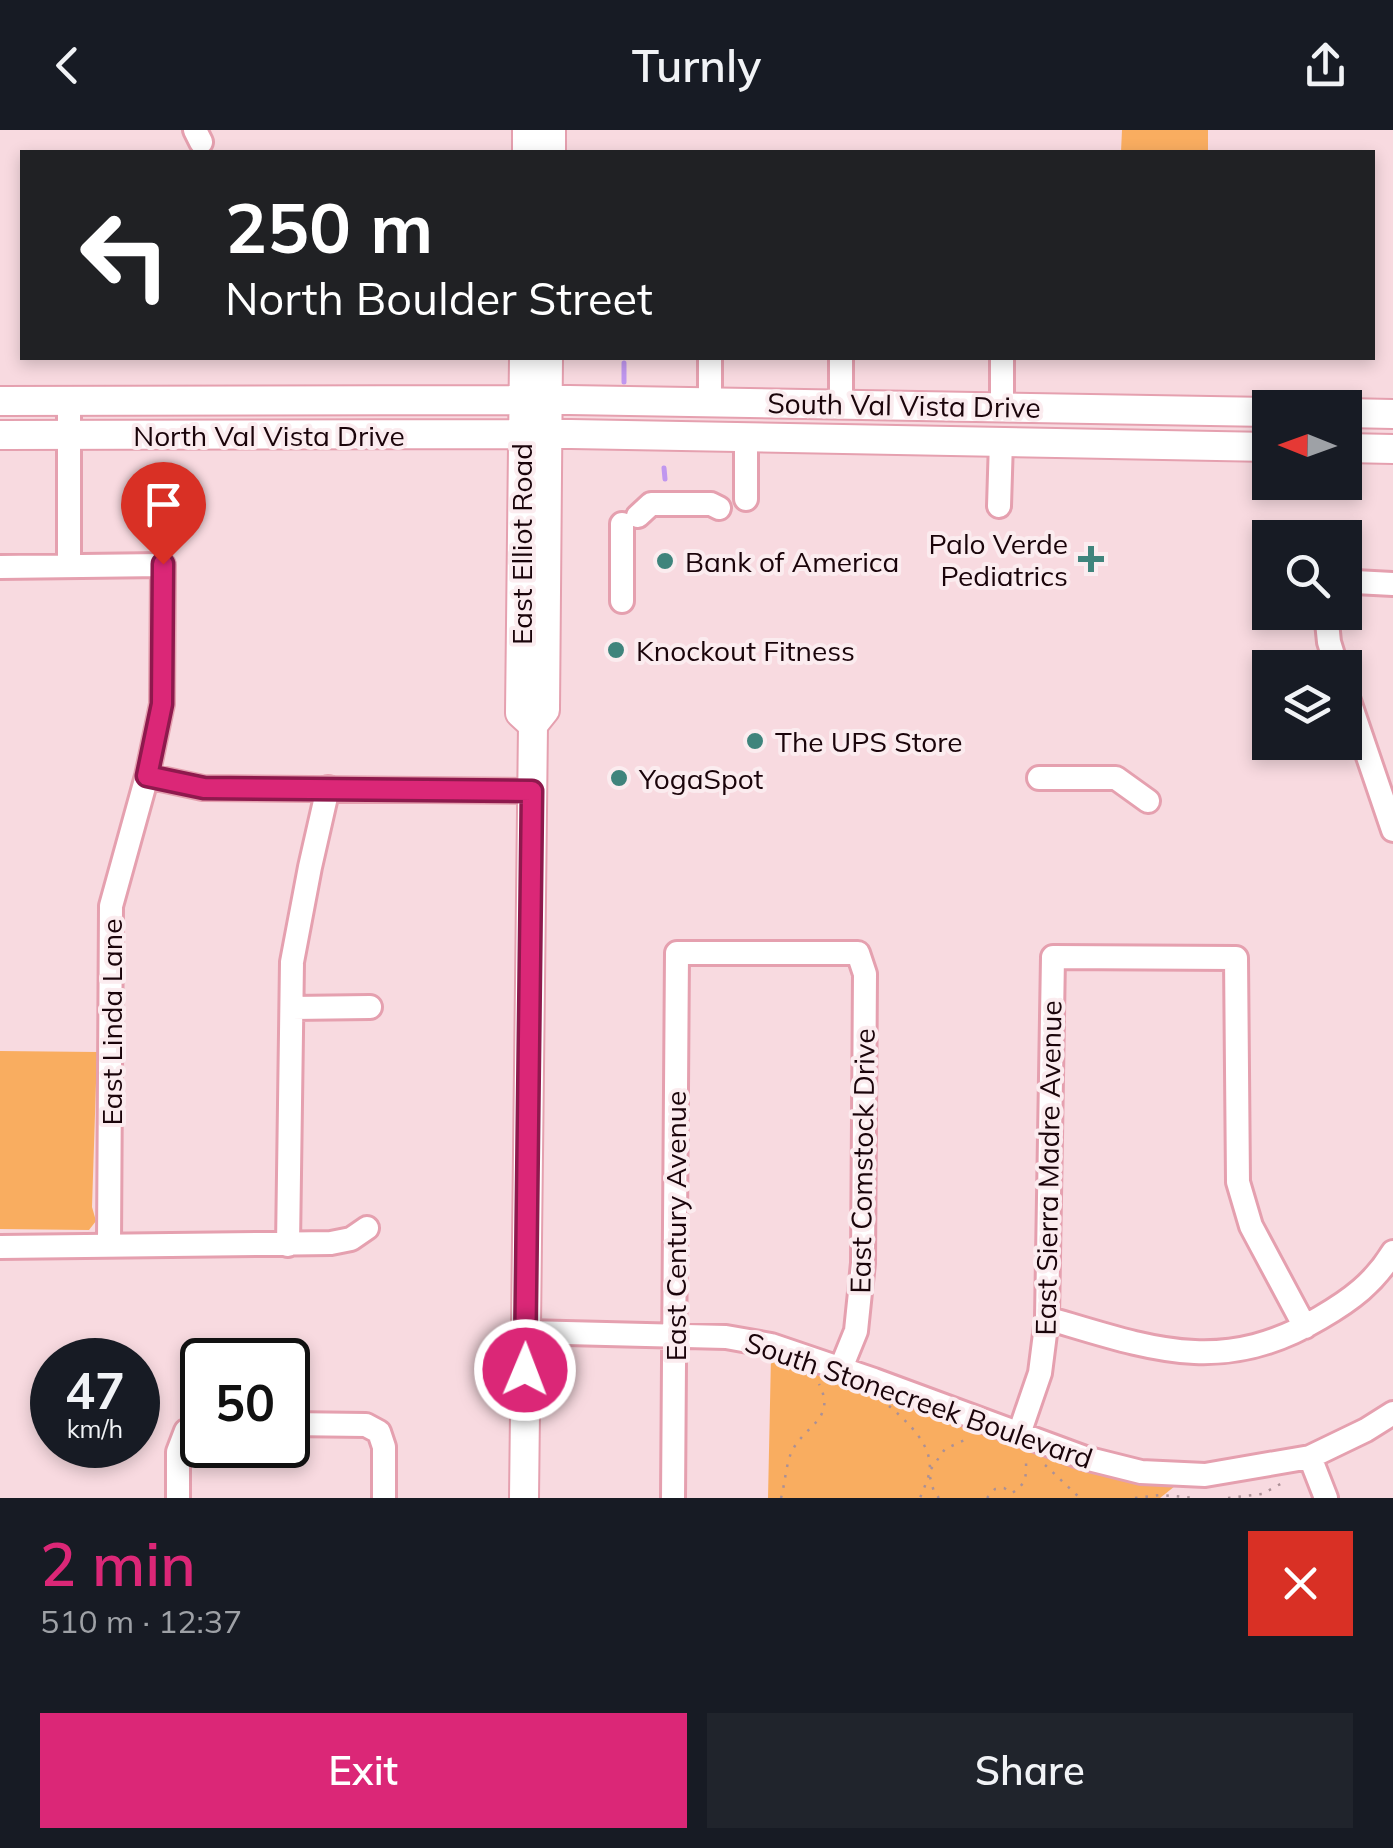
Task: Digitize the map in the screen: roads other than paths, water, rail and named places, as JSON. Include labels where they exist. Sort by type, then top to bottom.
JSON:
[{"type":"main road","name":"East Elliot Road","points":[[525,360],[536,400]]},
{"type":"main road","name":"East Elliot Road","points":[[524,1498],[532,725],[545,710],[546,627],[536,400],[547,360]]},
{"type":"main road","name":"North Val Vista Drive","points":[[0,401],[536,400]]},
{"type":"main road","name":"South Val Vista Drive","points":[[536,400],[1252,412]]},
{"type":"main road","points":[[1001,441],[1002,406]]},
{"type":"main road","points":[[1362,413],[1393,414]]},
{"type":"main road","name":"East Elliot Road","points":[[532,725],[520,713],[521,565],[536,434]]},
{"type":"main road","name":"North Val Vista Drive","points":[[0,436],[536,434]]},
{"type":"main road","name":"South Val Vista Drive","points":[[536,434],[1252,447]]},
{"type":"main road","points":[[1362,448],[1393,448]]},
{"type":"main road","points":[[521,565],[530,572],[534,583],[534,613],[546,627]]},
{"type":"street","points":[[710,360],[710,402]]},
{"type":"street","points":[[841,360],[841,404]]},
{"type":"street","points":[[1002,360],[1002,406]]},
{"type":"street","points":[[0,567],[70,566],[68,401]]},
{"type":"street","points":[[746,437],[746,499]]},
{"type":"street","points":[[999,506],[1001,441]]},
{"type":"street","points":[[627,601],[635,520],[651,512],[710,512],[719,508]]},
{"type":"street","name":"East Linda Lane","points":[[70,566],[163,564],[162,704],[147,776],[111,906],[109,1245]]},
{"type":"street","points":[[1362,582],[1393,584]]},
{"type":"street","points":[[1362,740],[1393,830]]},
{"type":"street","points":[[147,776],[204,788],[532,791]]},
{"type":"street","points":[[1039,778],[1116,778],[1148,800]]},
{"type":"street","points":[[288,1245],[292,962],[328,788]]},
{"type":"street","name":"East Century Avenue","points":[[673,1498],[677,953],[858,953]]},
{"type":"street","name":"East Comstock Drive","points":[[842,1368],[856,1330],[863,1263],[865,974],[858,953]]},
{"type":"street","name":"East Sierra Madre Avenue","points":[[1023,1442],[1040,1373],[1048,1318],[1053,957],[1236,958],[1238,1182],[1252,1226],[1305,1327]]},
{"type":"street","points":[[292,1008],[370,1008]]},
{"type":"street","points":[[0,1246],[288,1245],[341,1242],[367,1228]]},
{"type":"street","points":[[1048,1318],[1174,1352],[1214,1354],[1284,1338],[1305,1327],[1352,1299],[1382,1270],[1393,1252]]},
{"type":"street","name":"South Stonecreek Boulevard","points":[[526,1332],[726,1336],[771,1345],[842,1368],[1023,1442],[1141,1472],[1205,1475],[1310,1456],[1393,1413]]},
{"type":"street","points":[[310,1424],[366,1424],[379,1432],[384,1447],[384,1498]]},
{"type":"street","points":[[178,1498],[180,1449]]},
{"type":"street","points":[[1310,1456],[1326,1498]]},
{"type":"waterway","points":[[624,363],[624,382]]},
{"type":"waterway","points":[[664,468],[665,479]]},
{"type":"place","name":"Palo Verde Pediatrics","points":[[1091,559]]},
{"type":"place","name":"Bank of America","points":[[665,561]]},
{"type":"place","name":"Knockout Fitness","points":[[616,650]]},
{"type":"place","name":"The UPS Store","points":[[755,741]]},
{"type":"place","name":"YogaSpot","points":[[619,778]]}]
